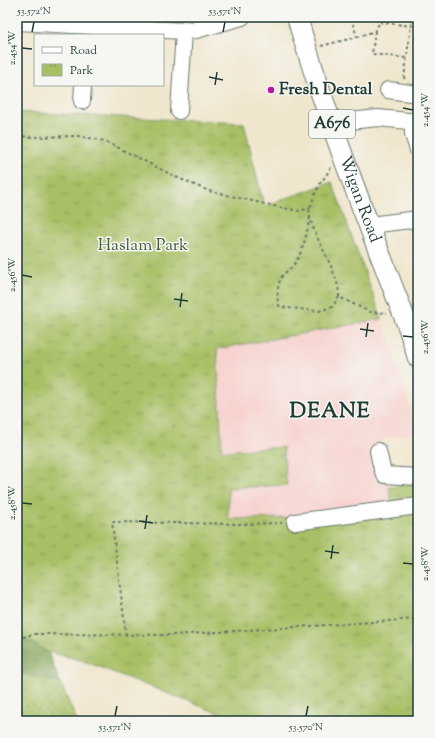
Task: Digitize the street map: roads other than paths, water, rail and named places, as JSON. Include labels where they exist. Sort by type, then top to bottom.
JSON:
[{"type":"main road","name":"Wigan Road","points":[[297,17],[306,50],[331,123],[418,358]]},
{"type":"street","points":[[17,22],[86,31],[184,31],[196,30],[221,20],[242,17]]},
{"type":"street","points":[[179,111],[184,31]]},
{"type":"street","points":[[82,101],[83,86]]},
{"type":"street","points":[[331,123],[378,118],[416,121],[412,134],[418,150]]},
{"type":"street","points":[[370,225],[418,219]]},
{"type":"street","points":[[378,451],[385,475],[418,477]]},
{"type":"street","points":[[295,522],[418,506]]},
{"type":"place","name":"Fresh Dental","points":[[271,90]]},
{"type":"district","name":"DEANE","points":[[330,412]]},
{"type":"park label","name":"Haslam Park","points":[[143,246]]}]
